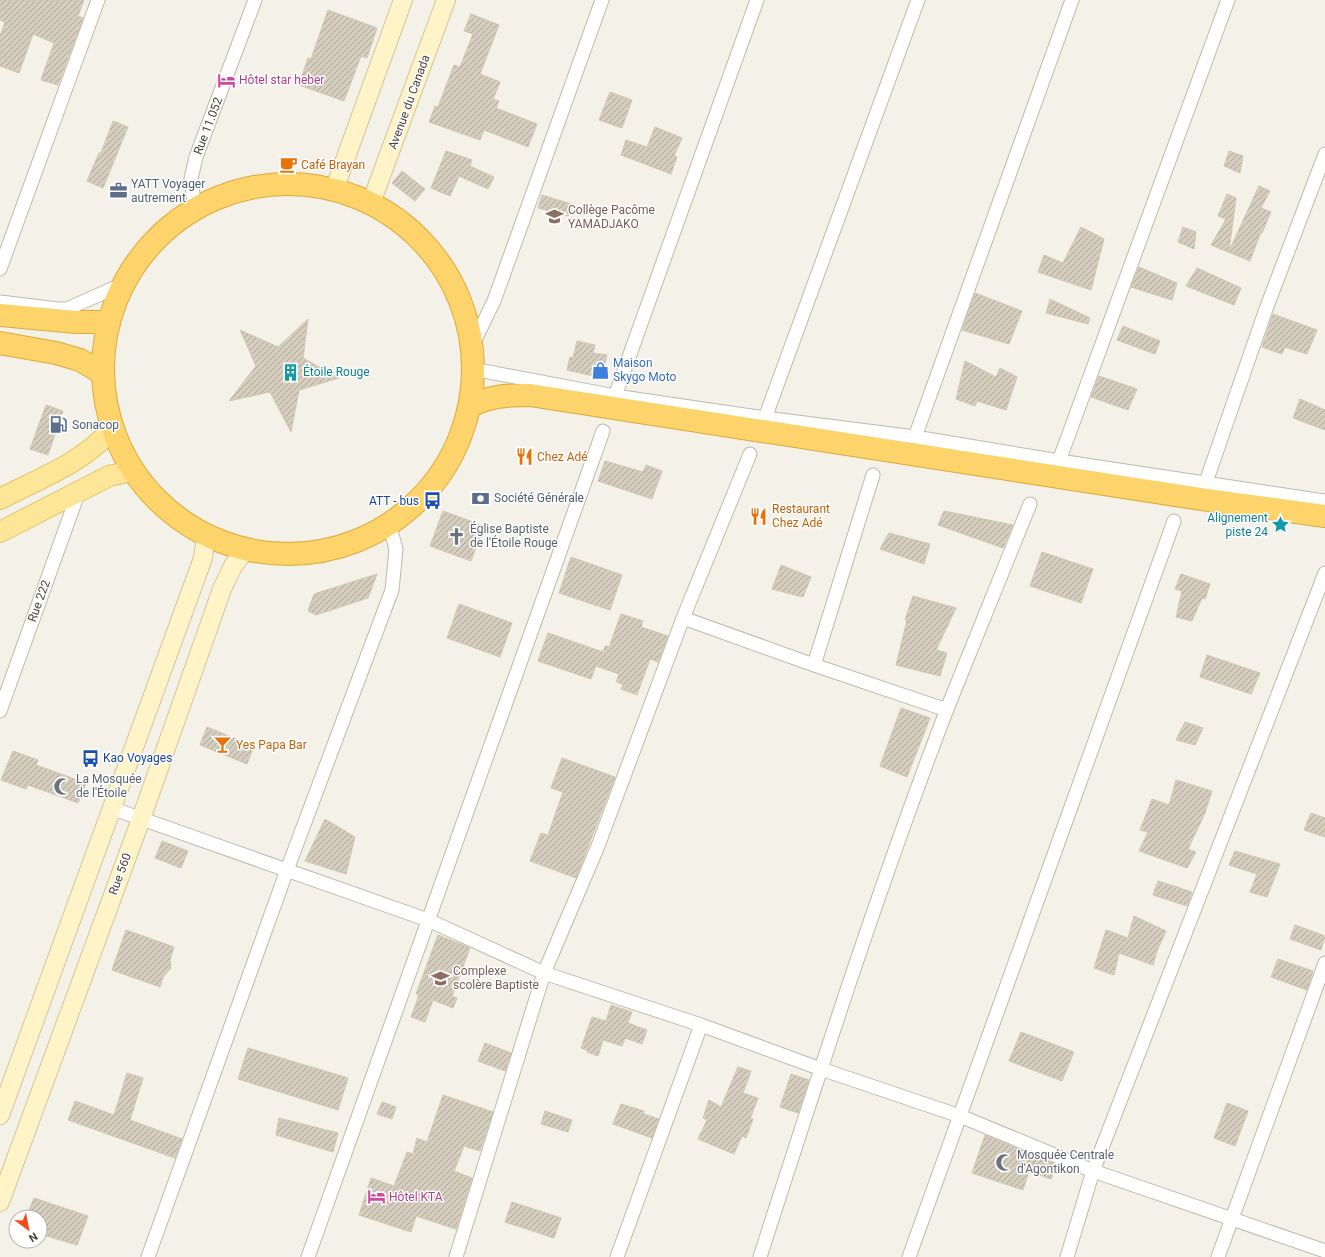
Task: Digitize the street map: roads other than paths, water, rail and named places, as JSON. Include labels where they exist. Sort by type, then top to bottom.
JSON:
[{"type":"highway","points":[[298,184],[334,190],[371,203],[392,216],[411,230],[439,262],[460,299],[472,346],[473,369],[469,408],[456,445],[439,475],[416,502],[389,524],[359,539],[320,551],[278,554],[245,550],[206,536],[186,525],[168,511],[146,490],[132,471],[112,429],[104,401],[102,373],[103,347],[108,322],[123,284],[137,262],[154,242],[173,224],[195,209],[228,194],[262,186],[298,184]]},
{"type":"highway","points":[[0,315],[76,322],[108,322]]},
{"type":"highway","points":[[0,343],[56,352],[80,360],[102,373]]},
{"type":"highway","points":[[469,408],[490,398],[511,395],[530,395],[1201,499],[1325,516]]},
{"type":"main road","points":[[334,190],[403,0]]},
{"type":"main road","name":"Avenue du Canada","points":[[371,203],[446,0]]},
{"type":"main road","points":[[0,499],[78,458],[103,439],[112,429]]},
{"type":"main road","points":[[0,532],[109,476],[132,471]]},
{"type":"main road","points":[[0,1115],[203,558],[206,536]]},
{"type":"main road","name":"Rue 560","points":[[0,1200],[141,819],[222,589],[233,566],[245,550]]},
{"type":"street","points":[[0,269],[98,0]]},
{"type":"street","name":"Rue 11.052","points":[[195,209],[191,179],[196,157],[255,0]]},
{"type":"street","points":[[472,346],[494,301],[602,0]]},
{"type":"street","points":[[615,396],[758,0]]},
{"type":"street","points":[[765,418],[918,0]]},
{"type":"street","points":[[915,437],[1072,0]]},
{"type":"street","points":[[1059,461],[1228,0]]},
{"type":"street","points":[[1206,482],[1266,309],[1325,154]]},
{"type":"street","points":[[0,302],[58,310],[67,309],[123,284]]},
{"type":"street","points":[[473,369],[615,396],[765,418],[915,437],[1059,461],[1325,501]]},
{"type":"street","points":[[308,1257],[603,431]]},
{"type":"street","points":[[456,1257],[544,973],[598,846],[684,618],[750,454]]},
{"type":"street","points":[[814,665],[872,475]]},
{"type":"street","name":"Rue 222","points":[[0,711],[79,491]]},
{"type":"street","points":[[760,1257],[821,1069],[883,888],[947,710],[1030,504]]},
{"type":"street","points":[[909,1257],[1174,521]]},
{"type":"street","points":[[148,1257],[287,870],[392,590],[396,550],[389,524]]},
{"type":"street","points":[[1066,1257],[1093,1171],[1325,573]]},
{"type":"street","points":[[684,618],[814,665],[947,710]]},
{"type":"street","points":[[111,808],[428,920],[544,973],[701,1025],[821,1069],[960,1116],[1093,1171],[1232,1217],[1325,1251]]},
{"type":"street","points":[[1218,1257],[1325,963]]},
{"type":"street","points":[[617,1257],[701,1025]]},
{"type":"place","name":"Hôtel star heber","points":[[226,80]]},
{"type":"place","name":"Café Brayan","points":[[288,165]]},
{"type":"place","name":"YATT Voyager autrement","points":[[118,191]]},
{"type":"place","name":"Collège Pacôme YAMADJAKO","points":[[555,217]]},
{"type":"place","name":"Maison Skygo Moto","points":[[600,370]]},
{"type":"place","name":"Étoile Rouge","points":[[290,372]]},
{"type":"place","name":"Sonacop","points":[[59,425]]},
{"type":"place","name":"Chez Adé","points":[[524,457]]},
{"type":"place","name":"Société Générale","points":[[481,498]]},
{"type":"place","name":"ATT - bus","points":[[432,501]]},
{"type":"place","name":"Restaurant Chez Adé","points":[[759,516]]},
{"type":"place","name":"Alignement piste 24","points":[[1281,525]]},
{"type":"place","name":"Église Baptiste de l'Étoile Rouge","points":[[457,536]]},
{"type":"place","name":"Yes Papa Bar","points":[[223,745]]},
{"type":"place","name":"Kao Voyages","points":[[90,758]]},
{"type":"place","name":"La Mosquée de l'Étoile","points":[[63,786]]},
{"type":"place","name":"Complexe scolère Baptiste","points":[[440,978]]},
{"type":"place","name":"Mosquée Centrale d'Agontikon","points":[[1004,1162]]},
{"type":"place","name":"Hôtel KTA","points":[[376,1197]]}]
